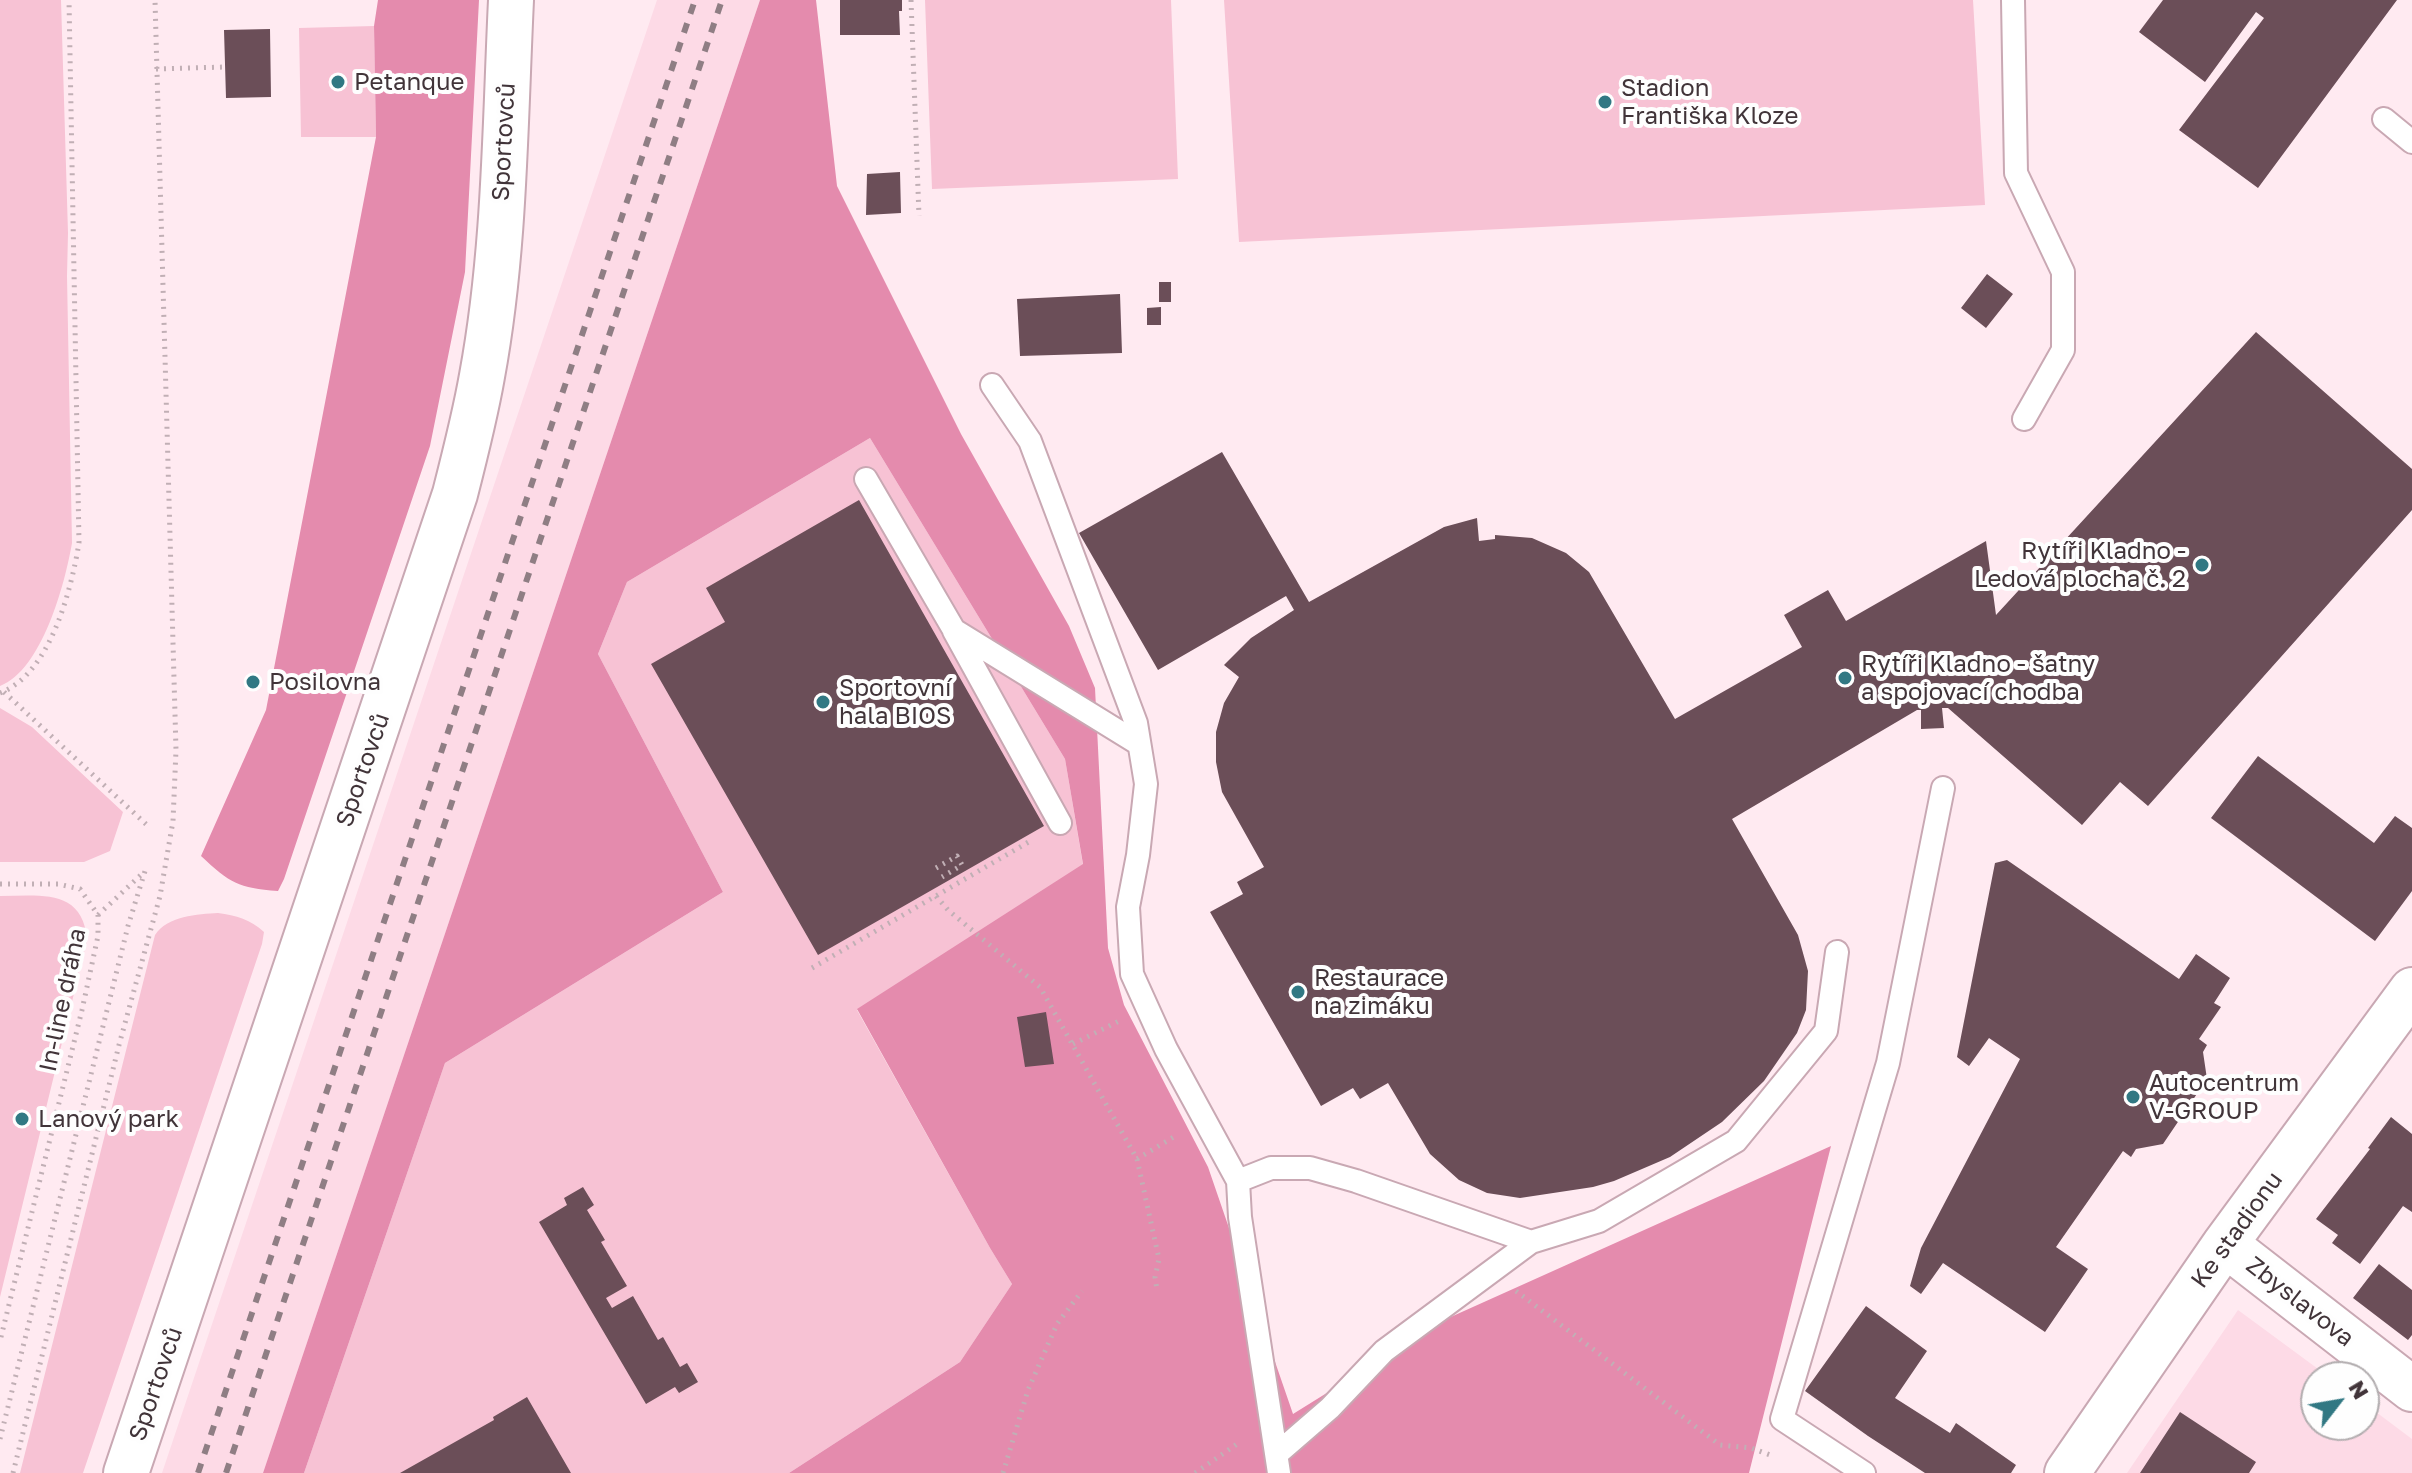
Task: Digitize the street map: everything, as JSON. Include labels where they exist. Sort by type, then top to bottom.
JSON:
[{"type":"street","name":"Sportovců","points":[[126,1473],[428,578],[465,455],[483,373],[496,274],[511,0]]},
{"type":"street","name":"Ke stadionu","points":[[2067,1473],[2225,1244],[2412,990]]},
{"type":"street","name":"Zbyslavova","points":[[2225,1244],[2412,1389]]},
{"type":"lane","points":[[2013,0],[2016,173],[2063,272],[2063,350],[2024,419]]},
{"type":"lane","points":[[2384,119],[2412,142]]},
{"type":"lane","points":[[992,385],[1030,441],[1136,723],[1146,784],[1128,907],[1132,974],[1166,1049],[1238,1181],[1240,1217],[1278,1463]]},
{"type":"lane","points":[[866,479],[954,630],[1060,823]]},
{"type":"lane","points":[[954,630],[1139,744]]},
{"type":"lane","points":[[1864,1473],[1782,1419],[1888,1063],[1943,788]]},
{"type":"lane","points":[[1278,1463],[1384,1351],[1531,1242],[1599,1221],[1736,1141],[1826,1031],[1837,952]]},
{"type":"lane","points":[[1238,1181],[1271,1168],[1310,1168],[1531,1242]]},
{"type":"path","points":[[69,0],[79,543],[70,586],[50,640],[20,682],[2,692],[148,826]]},
{"type":"path","points":[[13,1473],[119,1045],[160,896],[173,821],[176,750],[155,0]]},
{"type":"path","points":[[911,0],[919,216]]},
{"type":"path","points":[[156,69],[225,67]]},
{"type":"path","points":[[812,968],[936,896],[942,888],[1060,823]]},
{"type":"path","points":[[936,868],[957,856],[962,865],[942,877]]},
{"type":"path","points":[[0,1439],[124,940],[145,871],[98,915]]},
{"type":"path","name":"In-line dráha","points":[[0,884],[58,884],[80,889],[98,915],[98,936],[82,1010],[0,1341]]},
{"type":"path","points":[[936,896],[948,910],[1040,987],[1073,1044],[1137,1159],[1159,1259],[1155,1277],[1157,1290]]},
{"type":"path","points":[[1073,1044],[1105,1028]]},
{"type":"path","points":[[1137,1159],[1166,1142]]},
{"type":"path","points":[[1492,1272],[1720,1445],[1751,1448],[1774,1456]]},
{"type":"path","points":[[1003,1473],[1034,1377],[1057,1324],[1082,1291]]},
{"type":"path","points":[[1195,1473],[1271,1422]]},
{"type":"shaded area","points":[[0,0],[61,0],[72,543],[57,602],[39,645],[15,677],[0,686]]},
{"type":"shaded area","points":[[378,0],[479,0],[465,272],[430,446],[284,879],[278,891],[264,890],[235,882],[201,856],[266,710],[376,137],[374,26]]},
{"type":"shaded area","points":[[657,0],[760,0],[263,1473],[162,1473]]},
{"type":"shaded area","points":[[760,0],[816,0],[837,186],[961,434],[1069,626],[1095,688],[1108,948],[1124,1005],[1208,1167],[1293,1414],[1444,1320],[1831,1146],[1749,1473],[789,1473],[960,1362],[1012,1284],[857,1009],[1083,864],[1065,759],[870,438],[627,582],[598,654],[723,892],[445,1063],[304,1473],[263,1473]]},
{"type":"shaded area","points":[[925,0],[1171,0],[1178,179],[932,189]]},
{"type":"shaded area","name":"Stadion Františka Kloze","points":[[1224,0],[1973,0],[1985,205],[1239,242]]},
{"type":"shaded area","name":"Petanque","points":[[374,26],[376,137],[301,137],[299,28]]},
{"type":"shaded area","points":[[870,438],[1065,759],[1083,865],[857,1010],[1012,1284],[960,1362],[789,1473],[304,1473],[445,1063],[723,892],[598,654],[627,582]]},
{"type":"shaded area","points":[[0,708],[32,727],[123,812],[110,851],[84,862],[0,862]]},
{"type":"shaded area","name":"Lanový park","points":[[0,896],[44,896],[68,903],[84,923],[87,940],[0,1297]]},
{"type":"shaded area","points":[[218,913],[243,919],[259,928],[264,932],[262,944],[83,1473],[20,1473],[155,935],[175,920]]},
{"type":"shaded area","points":[[2238,1310],[2307,1361],[2300,1361],[2300,1441],[2380,1441],[2380,1415],[2412,1439],[2412,1473],[2127,1473]]},
{"type":"building","points":[[840,0],[902,0],[900,35],[840,35]]},
{"type":"building","points":[[2163,0],[2397,0],[2258,188],[2179,130],[2264,18],[2256,12],[2205,82],[2139,32]]},
{"type":"building","points":[[270,29],[271,97],[226,98],[224,30]]},
{"type":"building","points":[[900,172],[901,213],[866,215],[867,174]]},
{"type":"building","points":[[1987,274],[2013,294],[1986,328],[1961,308]]},
{"type":"building","points":[[1159,282],[1171,282],[1171,302],[1159,302]]},
{"type":"building","points":[[1120,294],[1122,353],[1020,356],[1017,299]]},
{"type":"building","points":[[1161,307],[1161,325],[1147,325],[1147,308]]},
{"type":"building","points":[[2256,332],[2412,469],[2412,510],[2148,806],[2120,782],[2082,825],[1948,708],[1942,708],[1944,728],[1921,729],[1921,710],[1917,710],[1732,819],[1798,935],[1808,971],[1806,1010],[1797,1033],[1764,1081],[1722,1122],[1670,1157],[1614,1181],[1520,1198],[1487,1193],[1459,1180],[1430,1154],[1388,1083],[1360,1099],[1353,1088],[1321,1106],[1210,912],[1243,894],[1237,882],[1264,867],[1222,792],[1216,762],[1216,732],[1224,703],[1239,677],[1224,665],[1251,638],[1294,610],[1286,596],[1158,670],[1079,533],[1222,452],[1309,602],[1444,527],[1477,518],[1479,541],[1495,539],[1495,535],[1532,538],[1566,553],[1589,572],[1675,719],[1802,647],[1784,615],[1828,590],[1846,621],[1986,541],[1996,615]]},
{"type":"building","name":"Sportovní hala BIOS","points":[[859,500],[1044,826],[818,955],[651,664],[725,622],[706,588]]},
{"type":"building","points":[[2258,756],[2374,843],[2395,816],[2412,828],[2412,891],[2375,941],[2211,818]]},
{"type":"building","points":[[2007,860],[2179,979],[2196,954],[2230,978],[2214,1003],[2221,1007],[2199,1039],[2207,1045],[2203,1052],[2207,1079],[2163,1144],[2136,1149],[2131,1157],[2123,1151],[2056,1247],[2088,1269],[2045,1332],[1943,1263],[1921,1294],[1910,1286],[1921,1248],[2020,1059],[1989,1038],[1969,1066],[1957,1057],[1995,863]]},
{"type":"building","points":[[1046,1012],[1054,1064],[1025,1067],[1017,1017]]},
{"type":"building","points":[[2391,1117],[2412,1134],[2412,1212],[2403,1206],[2360,1264],[2332,1243],[2338,1235],[2316,1219]]},
{"type":"building","points":[[583,1187],[594,1205],[587,1210],[605,1240],[601,1242],[627,1286],[606,1298],[612,1308],[633,1296],[658,1340],[663,1337],[680,1367],[687,1363],[698,1382],[679,1393],[675,1387],[646,1404],[539,1222],[567,1205],[564,1198]]},
{"type":"building","points":[[2379,1264],[2412,1290],[2412,1335],[2408,1340],[2353,1298]]},
{"type":"building","points":[[1866,1306],[1927,1351],[1895,1398],[1950,1433],[1956,1423],[2016,1465],[2011,1473],[1925,1473],[1805,1391]]},
{"type":"building","points":[[527,1397],[571,1473],[400,1473],[494,1420],[493,1417]]},
{"type":"building","points":[[2180,1412],[2256,1462],[2249,1473],[2140,1473]]},
{"type":"railway","points":[[198,1473],[695,0]]},
{"type":"railway","points":[[226,1473],[722,0]]},
{"type":"place","name":"Petanque","points":[[338,82]]},
{"type":"place","name":"Stadion Františka Kloze","points":[[1605,102]]},
{"type":"place","name":"Rytíři Kladno - Ledová plocha č. 2","points":[[2202,565]]},
{"type":"place","name":"Rytíři Kladno - šatny a spojovací chodba","points":[[1845,678]]},
{"type":"place","name":"Posilovna","points":[[253,682]]},
{"type":"place","name":"Sportovní hala BIOS","points":[[823,702]]},
{"type":"place","name":"Restaurace na zimáku","points":[[1298,992]]},
{"type":"place","name":"Autocentrum V-GROUP","points":[[2133,1097]]},
{"type":"place","name":"Lanový park","points":[[22,1119]]}]
